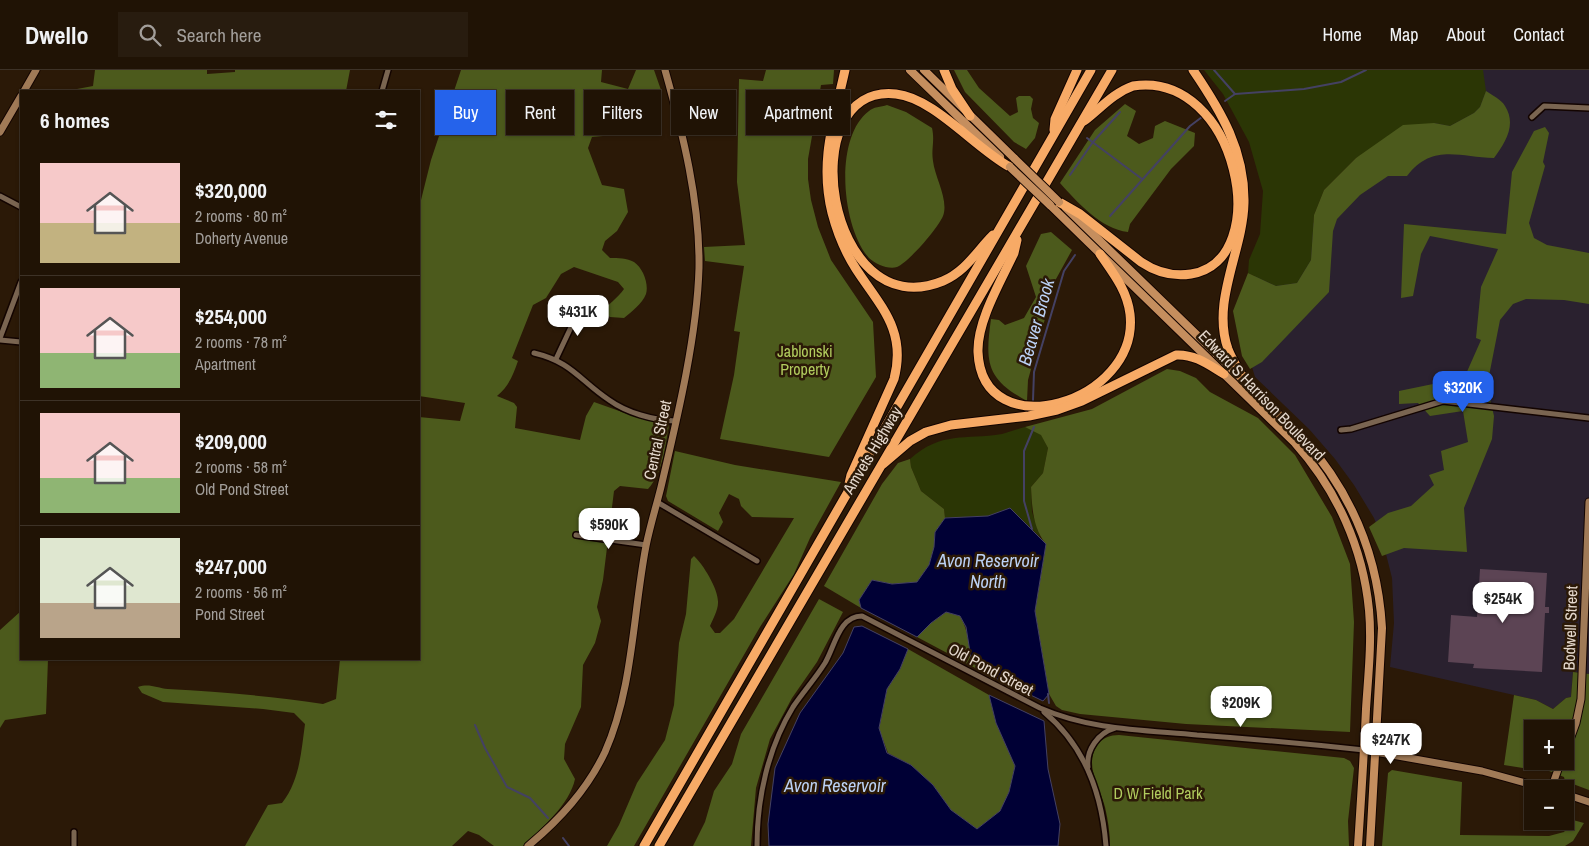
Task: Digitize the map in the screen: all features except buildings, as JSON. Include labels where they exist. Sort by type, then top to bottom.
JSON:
[{"type":"highway","points":[[845,70],[827,151],[826,176],[831,211],[846,251],[888,316],[898,342],[898,365],[894,379],[851,475],[846,497]]},
{"type":"highway","points":[[944,70],[952,89],[970,116]]},
{"type":"highway","points":[[1053,136],[1055,119],[1077,70]]},
{"type":"highway","name":"Amvets Highway","points":[[644,846],[1091,70]]},
{"type":"highway","name":"Amvets Highway","points":[[659,846],[1112,70]]},
{"type":"highway","points":[[1193,70],[1224,118],[1241,168],[1244,201],[1243,220],[1224,300],[1223,321],[1228,348],[1249,386]]},
{"type":"highway","points":[[1059,202],[1080,214],[1150,269],[1170,274],[1196,273],[1214,264],[1228,246],[1234,231],[1236,186],[1229,149],[1216,120],[1198,98],[1183,89],[1167,84],[1141,84],[1118,93],[1081,122]]},
{"type":"highway","points":[[1000,228],[963,269],[943,281],[916,286],[902,285],[886,280],[871,270],[859,258],[843,227],[835,194],[833,164],[835,145],[841,124],[855,106],[866,99],[880,94],[897,94],[912,98],[928,106],[994,158],[1012,163]]},
{"type":"highway","points":[[1020,229],[1014,252],[981,329],[978,345],[980,364],[986,380],[995,392],[1013,404],[1029,407],[1045,406],[1079,394],[1108,376],[1122,357],[1130,332],[1128,304],[1120,283],[1100,254]]},
{"type":"highway","points":[[879,468],[910,441],[934,429],[951,425],[1029,416],[1057,410],[1082,401],[1176,355],[1200,359],[1224,374]]},
{"type":"main road","name":"Edward S Harrison Boulevard","points":[[910,70],[1012,163],[1059,202],[1299,434],[1324,464],[1348,501],[1366,541],[1377,584],[1382,628],[1370,846]]},
{"type":"main road","name":"Edward S Harrison Boulevard","points":[[924,70],[970,116],[1050,205],[1287,436],[1309,460],[1334,497],[1351,533],[1362,568],[1369,612],[1369,656],[1358,846]]},
{"type":"street","points":[[25,90],[36,70]]},
{"type":"street","points":[[382,90],[388,70]]},
{"type":"street","name":"Central Street","points":[[528,846],[555,822],[577,798],[594,772],[609,743],[623,692],[646,545],[675,421],[695,317],[699,251],[697,225],[690,178],[665,70]]},
{"type":"street","points":[[0,132],[20,98]]},
{"type":"street","points":[[1532,117],[1544,106],[1589,108]]},
{"type":"street","points":[[0,196],[20,206]]},
{"type":"street","points":[[20,285],[0,339],[20,342]]},
{"type":"street","points":[[556,360],[581,306]]},
{"type":"street","points":[[534,353],[556,360],[573,370],[607,399],[625,410],[675,421]]},
{"type":"street","points":[[1341,430],[1351,429],[1443,401],[1589,418]]},
{"type":"street","points":[[657,502],[757,561]]},
{"type":"street","name":"Bodwell Street","points":[[1574,725],[1579,710],[1586,666],[1589,502]]},
{"type":"street","points":[[576,535],[646,545]]},
{"type":"street","name":"Old Pond Street","points":[[757,846],[758,820],[763,784],[770,758],[786,720],[825,662],[844,624],[855,616],[862,616],[1040,708],[1067,719],[1116,728],[1284,741],[1364,750]]},
{"type":"street","points":[[1040,708],[1061,728],[1088,768],[1102,808],[1106,846]]},
{"type":"street","points":[[1088,768],[1090,752],[1096,741],[1106,732],[1116,728]]},
{"type":"street","points":[[1364,750],[1488,773],[1524,782]]},
{"type":"street","points":[[1574,797],[1589,802]]},
{"type":"street","points":[[74,832],[74,846]]},
{"type":"shaded area","points":[[1483,70],[1589,70],[1589,674],[1573,672],[1571,697],[1566,698],[1553,709],[1536,700],[1390,667],[1394,623],[1392,578],[1382,538],[1374,518],[1354,485],[1335,459],[1309,429],[1255,377],[1238,320],[1247,283]]},
{"type":"green space","points":[[95,70],[207,70],[207,74],[235,72],[235,70],[350,70],[346,90],[77,90],[93,86]]},
{"type":"green space","points":[[461,70],[602,70],[601,82],[628,89],[636,70],[654,70],[661,90],[584,90],[584,135],[614,135],[592,137],[588,148],[602,185],[624,189],[628,212],[617,231],[605,241],[602,250],[610,258],[628,260],[637,265],[643,272],[646,281],[646,294],[636,308],[624,318],[610,317],[602,312],[624,289],[618,282],[574,267],[561,274],[546,298],[533,305],[512,358],[518,361],[508,384],[497,396],[514,403],[517,407],[515,428],[580,440],[586,416],[594,402],[639,418],[669,425],[665,450],[657,475],[648,489],[620,486],[614,491],[603,580],[597,607],[601,621],[595,643],[583,665],[581,707],[565,744],[564,759],[575,779],[561,807],[523,846],[494,846],[479,835],[468,831],[452,846],[245,846],[268,805],[282,803],[293,785],[301,755],[305,724],[294,713],[163,702],[142,693],[138,687],[149,686],[323,704],[336,699],[340,660],[420,660],[420,417],[460,421],[465,403],[420,396],[420,204],[439,135],[496,135],[496,90],[454,90]]},
{"type":"green space","name":"Jablonski Property","points":[[766,70],[834,70],[833,84],[821,85],[820,90],[746,90],[746,135],[812,135],[808,159],[808,179],[818,227],[831,260],[873,322],[876,377],[829,457],[720,439],[734,375],[740,332],[734,331],[744,266],[705,261],[704,247],[745,245],[737,182],[739,79],[763,81]]},
{"type":"green space","points":[[954,70],[967,70],[979,88],[1010,116],[1018,112],[1016,98],[1019,96],[1030,96],[1033,99],[1031,109],[1033,118],[1039,123],[1035,138],[1026,149],[1014,142],[965,92]]},
{"type":"green space","points":[[1204,70],[1483,70],[1486,91],[1480,107],[1474,113],[1450,126],[1434,123],[1356,158],[1324,190],[1314,215],[1311,260],[1297,283],[1276,286],[1248,273],[1249,260],[1260,234],[1263,191],[1249,142],[1223,94]]},
{"type":"green space","points":[[1486,91],[1504,104],[1510,120],[1508,134],[1494,158],[1447,154],[1436,156],[1426,159],[1407,176],[1388,176],[1360,195],[1337,219],[1333,231],[1329,292],[1262,362],[1250,369],[1242,356],[1233,311],[1248,273],[1276,286],[1297,283],[1311,260],[1314,215],[1324,190],[1356,158],[1403,125],[1434,123],[1450,126],[1474,113],[1480,107]]},
{"type":"green space","points":[[1125,104],[1136,111],[1127,136],[1139,144],[1153,138],[1155,126],[1165,121],[1195,133],[1194,146],[1171,169],[1130,224],[1128,232],[1108,226],[1090,214],[1060,183],[1095,130]]},
{"type":"green space","points":[[887,105],[906,112],[932,128],[934,168],[944,203],[943,216],[929,236],[909,259],[894,268],[882,266],[869,258],[860,244],[853,226],[845,183],[846,161],[850,141],[858,124],[871,110]]},
{"type":"green space","points":[[1545,127],[1549,133],[1543,162],[1545,166],[1529,223],[1534,238],[1547,245],[1589,253],[1589,304],[1564,300],[1526,299],[1513,304],[1500,320],[1487,386],[1494,416],[1492,439],[1464,508],[1467,552],[1404,548],[1382,556],[1369,527],[1388,513],[1411,506],[1434,485],[1429,475],[1444,470],[1441,451],[1468,442],[1463,411],[1430,416],[1418,403],[1399,404],[1399,391],[1433,384],[1462,383],[1481,340],[1476,338],[1481,287],[1498,249],[1430,236],[1421,254],[1413,296],[1401,298],[1404,224],[1506,234],[1512,172],[1534,131]]},
{"type":"green space","points":[[1051,232],[1072,250],[1056,279],[1028,380],[1027,401],[1003,385],[991,368],[988,347],[991,319],[999,320],[1005,325],[1024,318],[1036,297],[1026,266],[1041,234]]},
{"type":"green space","points":[[1167,369],[1180,371],[1196,378],[1210,392],[1258,418],[1295,455],[1332,517],[1350,564],[1354,622],[1350,732],[1186,724],[1080,714],[1062,710],[1056,706],[1049,694],[1035,611],[1046,544],[1036,525],[1031,487],[1043,473],[1048,448],[1041,435],[1025,427],[1092,409]]},
{"type":"green space","points":[[1025,427],[1040,432],[1048,448],[1043,473],[1031,487],[1032,512],[1040,537],[1010,508],[988,516],[945,518],[944,509],[921,491],[911,467],[910,459],[921,450],[943,440],[1002,434]]},
{"type":"green space","points":[[675,451],[735,465],[841,482],[810,538],[794,574],[760,627],[634,846],[607,846],[619,825],[637,783],[665,740],[674,705],[679,643],[686,614],[691,559],[694,556],[702,565],[716,591],[718,606],[710,626],[715,633],[720,633],[734,619],[794,518],[752,517],[741,506],[739,499],[729,494],[719,513],[723,522],[718,531],[668,501],[666,496]]},
{"type":"green space","points":[[910,459],[911,467],[921,491],[944,509],[945,518],[935,532],[934,547],[929,565],[917,582],[892,584],[872,580],[859,600],[861,608],[824,586],[882,484],[898,463]]},
{"type":"green space","points":[[819,599],[843,612],[817,662],[792,698],[770,739],[756,788],[751,846],[693,846],[705,822],[714,791],[732,764],[741,734]]},
{"type":"green space","points":[[20,612],[20,660],[48,660],[46,714],[5,720],[0,728],[0,630]]},
{"type":"green space","points":[[946,612],[960,616],[979,670],[917,637]]},
{"type":"green space","points":[[908,649],[989,695],[996,723],[1015,766],[1009,792],[1000,811],[977,829],[951,810],[933,785],[911,765],[888,753],[879,729],[887,689],[900,669]]},
{"type":"green space","points":[[1573,672],[1589,674],[1589,790],[1574,784],[1574,780],[1565,780],[1564,777],[1546,770],[1574,770],[1574,720],[1524,720],[1524,768],[1504,765],[1514,695],[1536,700],[1553,709],[1566,698],[1571,697]]},
{"type":"green space","name":"D W Field Park","points":[[1119,735],[1344,758],[1350,761],[1354,768],[1348,821],[1349,846],[1110,846],[1106,812],[1094,776],[1092,759],[1100,742],[1107,737]]},
{"type":"green space","points":[[1392,770],[1462,782],[1460,835],[1549,836],[1566,830],[1574,830],[1574,820],[1584,823],[1573,841],[1565,846],[1382,846],[1388,773]]},
{"type":"water","name":"Avon Reservoir North","points":[[1010,508],[1046,544],[1035,611],[1049,694],[1043,701],[979,670],[971,658],[966,627],[960,616],[946,612],[917,637],[861,608],[859,600],[872,580],[892,584],[917,582],[929,565],[934,547],[935,532],[945,518],[988,516]]},
{"type":"water","name":"Avon Reservoir","points":[[862,626],[908,649],[900,669],[887,689],[879,728],[887,753],[911,765],[933,785],[951,810],[977,829],[1000,811],[1009,792],[1015,766],[996,723],[989,695],[1044,721],[1048,769],[1060,824],[1058,846],[769,846],[768,824],[775,768],[800,713],[843,653],[854,627]]},
{"type":"waterway","name":"Beaver Brook","points":[[1214,70],[1235,94]]},
{"type":"waterway","points":[[1235,94],[1304,89],[1341,82],[1366,70]]},
{"type":"waterway","name":"Beaver Brook","points":[[1225,101],[1235,94]]},
{"type":"waterway","points":[[1070,175],[1093,142],[1120,112]]},
{"type":"waterway","name":"Beaver Brook","points":[[1110,216],[1190,126],[1202,117]]},
{"type":"waterway","points":[[1087,138],[1142,179]]},
{"type":"waterway","name":"Beaver Brook","points":[[1033,400],[1034,372],[1064,271],[1075,255]]},
{"type":"waterway","name":"Beaver Brook","points":[[1032,529],[1024,501],[1024,451],[1034,427]]},
{"type":"waterway","name":"Beaver Brook","points":[[1048,694],[1049,703]]},
{"type":"waterway","points":[[475,725],[485,748],[507,787],[530,798],[548,818]]},
{"type":"waterway","points":[[563,838],[569,846]]}]
